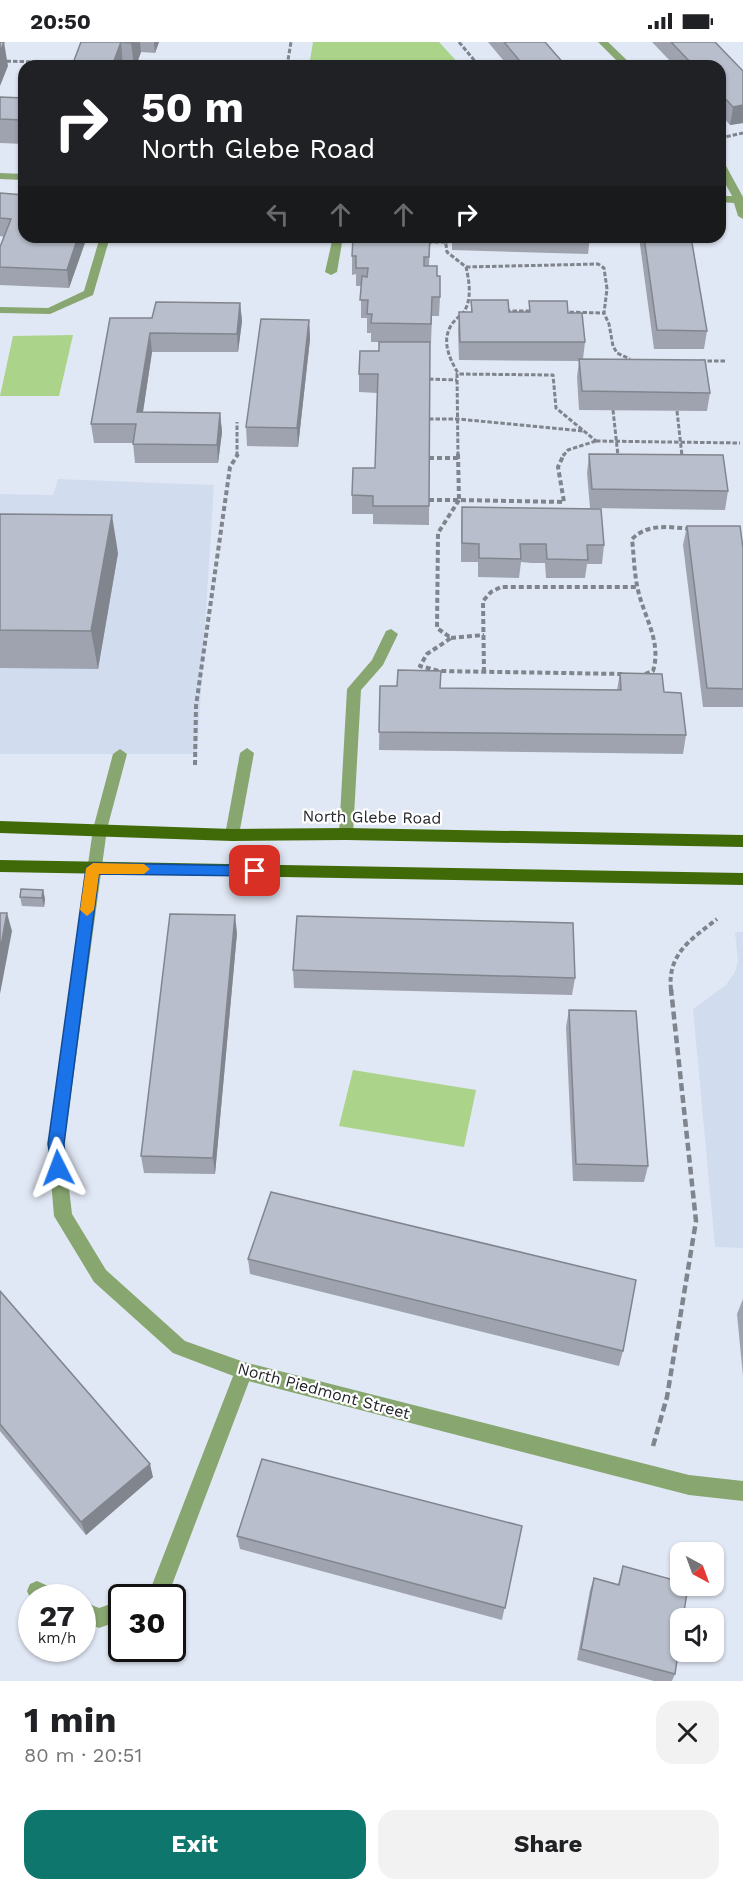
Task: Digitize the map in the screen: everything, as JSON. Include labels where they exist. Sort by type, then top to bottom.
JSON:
[{"type":"main road","name":"North Glebe Road","points":[[0,827],[232,835],[346,834],[743,841]]},
{"type":"main road","points":[[0,866],[743,879]]},
{"type":"street","points":[[603,42],[622,60]]},
{"type":"street","points":[[726,174],[741,200],[743,216]]},
{"type":"street","points":[[0,176],[18,177]]},
{"type":"street","points":[[726,199],[741,200]]},
{"type":"street","points":[[0,310],[50,311],[89,293],[103,243]]},
{"type":"street","points":[[331,272],[337,243]]},
{"type":"street","points":[[346,834],[354,689],[378,662],[391,634]]},
{"type":"street","points":[[232,835],[247,753]]},
{"type":"street","name":"North Piedmont Street","points":[[120,754],[99,829],[56,1144],[63,1216],[100,1276],[179,1347],[244,1371],[689,1485],[743,1491]]},
{"type":"street","points":[[743,879],[743,885]]},
{"type":"street","points":[[162,1584],[244,1371]]},
{"type":"path","points":[[288,60],[291,42]]},
{"type":"path","points":[[459,42],[474,60]]},
{"type":"path","points":[[0,61],[18,61]]},
{"type":"path","points":[[726,137],[743,133]]},
{"type":"path","points":[[446,243],[447,252],[466,267],[515,267],[543,263],[598,264],[604,268],[607,289],[604,313],[609,324],[613,346],[617,353],[627,359],[637,360]]},
{"type":"path","points":[[451,638],[437,628],[438,533],[459,500],[458,374],[447,357],[446,336],[451,325],[465,310],[470,289],[466,267]]},
{"type":"path","points":[[465,310],[477,310]]},
{"type":"path","points":[[500,311],[535,312]]},
{"type":"path","points":[[558,312],[604,313]]},
{"type":"path","points":[[690,361],[725,361]]},
{"type":"path","points":[[458,374],[553,375],[556,408],[596,441]]},
{"type":"path","points":[[429,379],[457,380]]},
{"type":"path","points":[[612,410],[618,462]]},
{"type":"path","points":[[677,411],[682,463]]},
{"type":"path","points":[[429,419],[458,419],[583,431]]},
{"type":"path","points":[[195,765],[196,706],[230,467],[238,454],[237,422]]},
{"type":"path","points":[[429,500],[564,502],[558,467],[560,459],[568,450],[596,441],[740,443]]},
{"type":"path","points":[[429,458],[458,458]]},
{"type":"path","points":[[497,500],[497,509]]},
{"type":"path","points":[[644,675],[654,671],[657,665],[654,635],[637,587],[632,539],[638,531],[650,528],[697,529]]},
{"type":"path","points":[[484,672],[483,601],[501,586],[637,587]]},
{"type":"path","points":[[483,636],[451,638],[427,654],[420,666],[439,671],[633,675]]},
{"type":"path","points":[[644,1473],[667,1397],[696,1221],[670,984],[678,951],[717,919]]},
{"type":"shaded area","points":[[58,479],[214,485],[197,754],[0,754],[0,494],[53,495]]},
{"type":"shaded area","points":[[735,932],[743,932],[743,1248],[715,1247],[693,1009],[726,985],[735,972],[738,961]]},
{"type":"green space","points":[[313,42],[439,42],[456,60],[310,60]]},
{"type":"green space","points":[[73,335],[59,396],[0,396],[13,336]]},
{"type":"green space","points":[[353,1070],[476,1090],[464,1147],[339,1126]]},
{"type":"building","points":[[81,42],[121,42],[114,60],[74,60]]},
{"type":"building","points":[[504,42],[545,42],[561,60],[519,60]]},
{"type":"building","points":[[671,42],[715,42],[743,71],[743,105],[733,107],[726,99],[726,60],[688,60]]},
{"type":"building","points":[[0,97],[18,98],[18,120],[0,119]]},
{"type":"building","points":[[0,193],[18,194],[18,243],[76,243],[67,270],[0,267],[0,247],[11,219],[0,218]]},
{"type":"building","points":[[353,243],[430,243],[429,257],[424,257],[424,266],[437,266],[437,276],[440,276],[440,297],[432,297],[431,324],[371,323],[372,314],[367,314],[368,300],[360,300],[362,276],[367,277],[368,268],[356,268],[356,256],[352,256]]},
{"type":"building","points":[[645,243],[692,243],[707,331],[657,330]]},
{"type":"building","points":[[471,300],[508,300],[509,312],[530,312],[529,301],[567,301],[568,313],[582,313],[585,342],[460,342],[459,312],[472,312]]},
{"type":"building","points":[[156,302],[240,303],[237,334],[150,333],[137,412],[220,413],[217,445],[133,444],[136,424],[91,424],[110,318],[152,318]]},
{"type":"building","points":[[261,319],[309,320],[297,428],[246,427]]},
{"type":"building","points":[[379,342],[430,342],[429,506],[373,506],[373,496],[352,495],[353,468],[375,468],[378,374],[359,374],[360,351],[379,351]]},
{"type":"building","points":[[579,359],[705,360],[710,393],[582,391]]},
{"type":"building","points":[[589,454],[723,455],[728,491],[592,489]]},
{"type":"building","points":[[462,507],[601,509],[604,545],[587,545],[588,560],[547,559],[546,544],[520,544],[521,559],[479,558],[479,544],[462,543]]},
{"type":"building","points":[[0,514],[112,515],[91,631],[0,630]]},
{"type":"building","points":[[687,526],[740,526],[743,548],[743,689],[707,688]]},
{"type":"building","points":[[398,670],[441,671],[440,688],[621,690],[620,673],[662,674],[664,692],[681,693],[686,735],[379,732],[380,686],[397,686]]},
{"type":"building","points":[[21,889],[43,890],[42,898],[20,897]]},
{"type":"building","points":[[0,913],[7,913],[0,951]]},
{"type":"building","points":[[170,914],[235,915],[213,1158],[141,1156]]},
{"type":"building","points":[[297,916],[573,923],[575,978],[293,970]]},
{"type":"building","points":[[569,1010],[636,1011],[648,1166],[576,1164]]},
{"type":"building","points":[[271,1192],[636,1280],[623,1351],[248,1259]]},
{"type":"building","points":[[0,1291],[150,1464],[81,1522],[0,1424]]},
{"type":"building","points":[[262,1459],[522,1526],[505,1608],[237,1536]]},
{"type":"building","points":[[623,1566],[670,1579],[670,1596],[686,1596],[685,1608],[670,1608],[670,1662],[677,1662],[675,1674],[581,1649],[594,1578],[619,1585]]},
{"type":"slow traffic","points":[[87,910],[93,868],[144,869]]},
{"type":"route","points":[[58,1168],[56,1144],[93,868],[255,871]]}]
